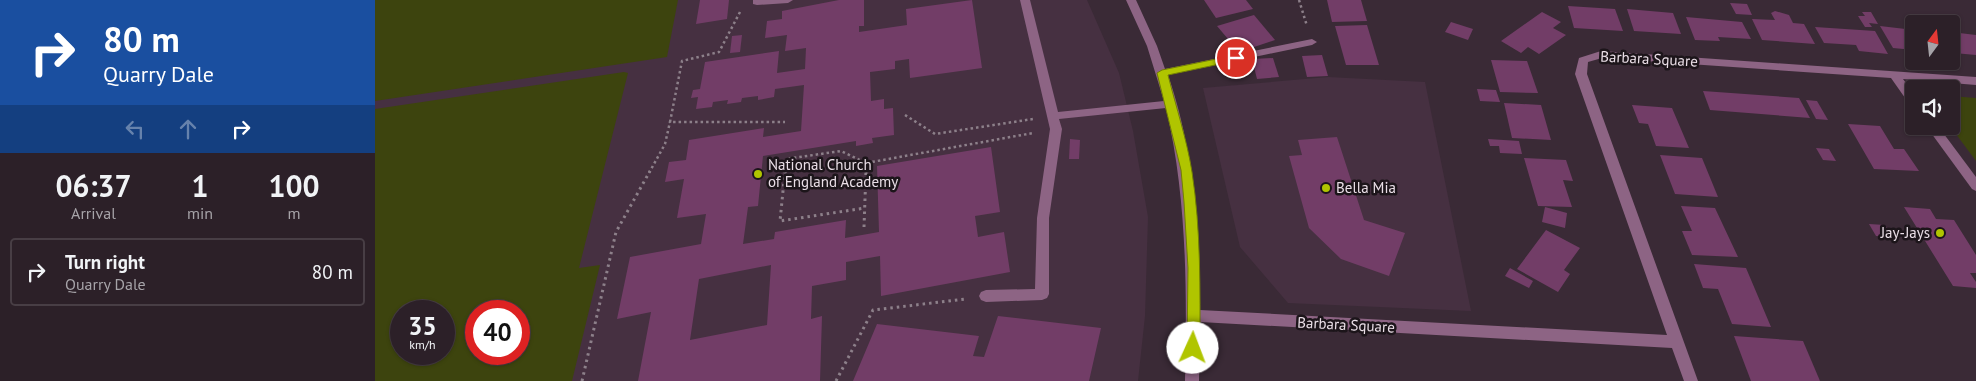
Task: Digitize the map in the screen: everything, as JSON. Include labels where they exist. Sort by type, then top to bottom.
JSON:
[{"type":"street","points":[[757,2],[788,0]]},
{"type":"street","points":[[986,296],[1042,294],[1043,218],[1056,129],[1025,0]]},
{"type":"street","points":[[1131,0],[1162,73],[1186,170],[1190,202],[1194,316],[1192,381]]},
{"type":"street","points":[[1162,73],[1312,42]]},
{"type":"street","name":"Barbara Square","points":[[1691,381],[1581,74],[1583,60],[1601,54],[1976,81]]},
{"type":"street","points":[[1894,75],[1905,90]]},
{"type":"street","points":[[1053,116],[1171,104]]},
{"type":"street","points":[[1939,135],[1976,186]]},
{"type":"street","name":"Barbara Square","points":[[1194,316],[1677,342]]},
{"type":"path","points":[[1299,0],[1312,42]]},
{"type":"path","points":[[582,381],[616,232],[665,144],[682,61],[719,52],[741,11]]},
{"type":"path","points":[[905,116],[935,134],[1053,116]]},
{"type":"path","points":[[670,122],[785,122]]},
{"type":"path","points":[[865,208],[780,221],[786,159],[841,151],[866,162],[1056,129]]},
{"type":"path","points":[[864,228],[866,162]]},
{"type":"path","points":[[836,381],[873,310],[986,296]]},
{"type":"shaded area","name":"National Church of England Academy","points":[[375,0],[1087,0],[1119,73],[1133,131],[1148,217],[1145,316],[1138,381],[375,381]]},
{"type":"shaded area","points":[[1328,77],[1425,82],[1471,311],[1288,303],[1240,247],[1203,88]]},
{"type":"green space","points":[[375,0],[678,0],[667,57],[375,101]]},
{"type":"green space","points":[[624,72],[628,73],[579,268],[600,265],[572,381],[375,381],[375,109]]},
{"type":"green space","points":[[1960,97],[1976,98],[1976,161],[1957,135],[1960,135]]},
{"type":"building","points":[[700,0],[729,0],[727,19],[696,24]]},
{"type":"building","points":[[839,0],[864,0],[864,26],[859,26],[859,32],[907,25],[906,9],[972,0],[982,68],[910,78],[909,59],[895,61],[895,69],[870,72],[871,101],[884,99],[884,109],[893,108],[894,135],[872,138],[873,143],[856,146],[856,141],[763,156],[758,206],[748,207],[743,244],[774,239],[775,232],[846,220],[845,238],[879,232],[877,166],[991,147],[1000,212],[975,216],[978,237],[1004,232],[1010,272],[881,296],[880,256],[846,262],[846,280],[812,286],[811,319],[822,316],[820,381],[638,381],[651,312],[617,319],[630,257],[701,244],[706,214],[677,218],[684,179],[665,182],[669,162],[686,160],[689,140],[764,128],[763,137],[801,131],[804,85],[775,89],[774,97],[758,100],[758,96],[742,98],[741,102],[727,104],[728,100],[713,102],[712,107],[696,109],[698,97],[691,98],[693,90],[700,89],[705,62],[779,51],[777,73],[805,69],[806,48],[785,51],[787,35],[765,38],[767,21],[782,19],[782,11]],"holes":[[[771,265],[767,325],[690,340],[699,279]]]},
{"type":"building","points":[[1204,0],[1246,0],[1253,9],[1216,18]]},
{"type":"building","points":[[1327,0],[1361,0],[1367,21],[1332,22]]},
{"type":"building","points":[[1730,3],[1747,4],[1752,15],[1736,14]]},
{"type":"building","points":[[1568,6],[1615,9],[1623,31],[1574,28]]},
{"type":"building","points":[[1627,9],[1673,13],[1681,34],[1634,31]]},
{"type":"building","points":[[1775,11],[1789,15],[1793,23],[1804,24],[1815,44],[1762,40],[1752,19],[1775,20],[1771,13]]},
{"type":"building","points":[[1542,12],[1561,22],[1553,28],[1566,35],[1539,54],[1528,47],[1521,53],[1501,41]]},
{"type":"building","points":[[1862,12],[1871,12],[1878,24],[1869,23],[1872,27],[1865,27],[1858,16],[1865,16]]},
{"type":"building","points":[[1254,15],[1275,40],[1239,52],[1217,26]]},
{"type":"building","points":[[1686,17],[1742,22],[1751,39],[1718,37],[1720,41],[1695,40]]},
{"type":"building","points":[[1451,22],[1473,29],[1468,40],[1445,32]]},
{"type":"building","points":[[1367,25],[1379,65],[1346,65],[1335,26]]},
{"type":"building","points":[[1880,26],[1905,29],[1905,49],[1893,48]]},
{"type":"building","points":[[1815,27],[1875,31],[1888,54],[1859,51],[1856,45],[1824,43]]},
{"type":"building","points":[[1960,33],[1976,35],[1976,55],[1960,54]]},
{"type":"building","points":[[742,35],[740,52],[730,53],[732,36]]},
{"type":"building","points":[[1322,55],[1328,76],[1307,77],[1302,56]]},
{"type":"building","points":[[1273,58],[1279,77],[1257,79],[1252,59]]},
{"type":"building","points":[[1491,60],[1527,61],[1538,93],[1500,92]]},
{"type":"building","points":[[1477,89],[1496,90],[1500,102],[1480,101]]},
{"type":"building","points":[[1703,91],[1799,98],[1810,118],[1710,110]]},
{"type":"building","points":[[1806,100],[1817,101],[1828,120],[1816,119]]},
{"type":"building","points":[[1504,103],[1541,105],[1551,140],[1512,138]]},
{"type":"building","points":[[1632,105],[1672,108],[1689,148],[1656,146],[1648,124],[1639,123]]},
{"type":"building","points":[[1848,124],[1880,126],[1894,149],[1904,149],[1919,171],[1874,169]]},
{"type":"building","name":"Bella Mia","points":[[1337,137],[1364,220],[1405,233],[1389,276],[1341,259],[1309,228],[1289,156],[1302,155],[1298,140]]},
{"type":"building","points":[[1070,139],[1080,140],[1079,159],[1069,159]]},
{"type":"building","points":[[1488,139],[1519,141],[1522,154],[1500,153],[1499,146],[1490,146]]},
{"type":"building","points":[[1816,148],[1829,149],[1836,161],[1823,160]]},
{"type":"building","points":[[1660,155],[1702,158],[1718,197],[1675,194]]},
{"type":"building","points":[[1524,158],[1566,160],[1573,181],[1563,180],[1572,207],[1538,206]]},
{"type":"building","points":[[1681,206],[1715,208],[1738,257],[1692,255],[1682,231],[1692,231]]},
{"type":"building","points":[[1545,207],[1567,213],[1565,228],[1542,222]]},
{"type":"building","points":[[1904,207],[1930,209],[1936,219],[1954,220],[1976,255],[1976,273],[1970,273],[1976,282],[1976,288],[1953,286]]},
{"type":"building","points":[[1869,224],[1885,225],[1893,237],[1876,236]]},
{"type":"building","points":[[1546,230],[1580,248],[1564,270],[1570,274],[1558,292],[1517,269]]},
{"type":"building","points":[[1694,264],[1746,268],[1771,327],[1732,324],[1718,289],[1703,288]]},
{"type":"building","points":[[1510,268],[1533,281],[1529,288],[1505,276]]},
{"type":"building","points":[[998,316],[1101,328],[1089,381],[853,381],[877,324],[979,336],[973,356],[984,357]]},
{"type":"building","points":[[1734,336],[1803,341],[1820,381],[1751,381]]},
{"type":"place","name":"National Church of England Academy","points":[[758,174]]},
{"type":"place","name":"Bella Mia","points":[[1326,188]]},
{"type":"place","name":"Jay-Jays","points":[[1940,233]]},
{"type":"route","points":[[1193,348],[1194,268],[1190,202],[1186,170],[1162,73],[1236,58]]}]
